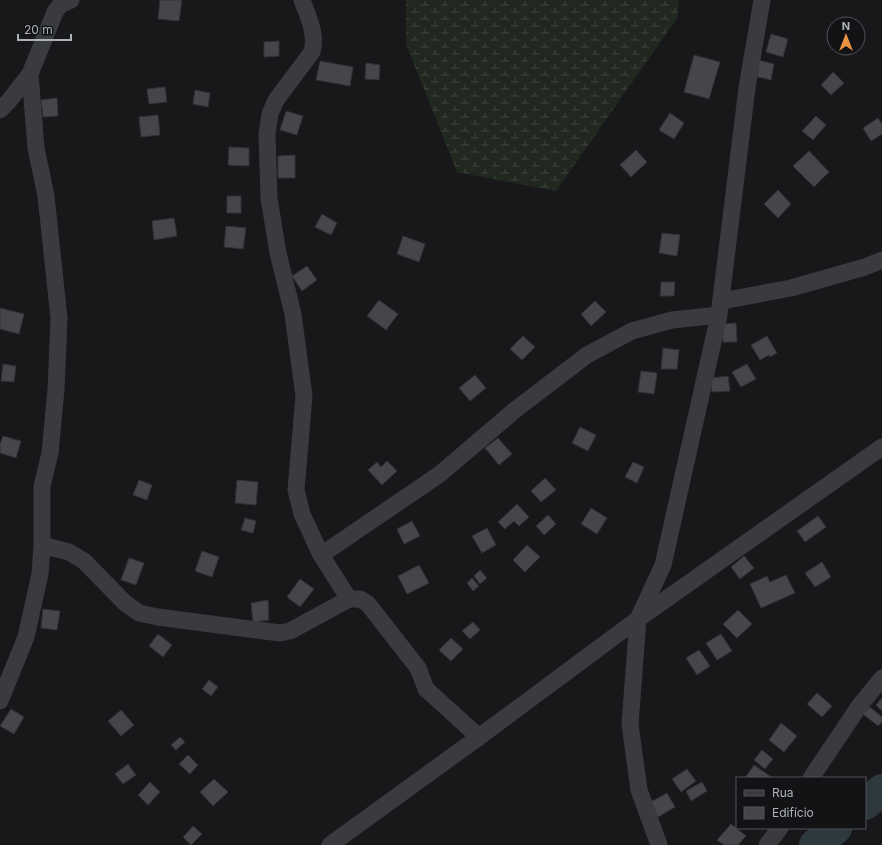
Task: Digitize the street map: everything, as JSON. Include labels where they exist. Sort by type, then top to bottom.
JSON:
[{"type":"street","points":[[0,110],[30,74],[55,12],[60,5],[71,0]]},
{"type":"street","points":[[302,0],[313,30],[314,43],[312,52],[276,100],[270,114],[268,142],[270,198],[278,253],[293,314],[304,396],[296,490],[302,514],[321,555],[349,599]]},
{"type":"street","points":[[659,845],[639,790],[630,724],[638,619],[663,566],[721,308],[747,88],[762,0]]},
{"type":"street","points":[[0,701],[26,637],[40,574],[42,545],[42,486],[50,453],[56,390],[59,318],[46,196],[36,148],[30,74]]},
{"type":"street","points":[[321,555],[440,474],[515,410],[587,355],[632,332],[865,267],[882,260]]},
{"type":"street","points":[[330,845],[638,619],[882,447]]},
{"type":"street","points":[[42,545],[69,552],[84,560],[125,603],[139,613],[158,617],[280,634],[290,631],[349,599],[360,599],[368,604],[418,668],[426,689],[479,737]]},
{"type":"street","points":[[813,777],[860,705],[882,678]]},
{"type":"street","points":[[767,845],[779,829]]},
{"type":"green space","points":[[406,0],[679,0],[677,18],[556,191],[457,172],[406,44]]},
{"type":"building","points":[[160,0],[182,0],[179,21],[158,19]]},
{"type":"building","points":[[771,34],[788,39],[783,57],[766,52]]},
{"type":"building","points":[[279,41],[279,56],[264,57],[264,42]]},
{"type":"building","points":[[694,55],[720,62],[709,99],[684,92]]},
{"type":"building","points":[[758,60],[774,64],[771,80],[754,76]]},
{"type":"building","points":[[320,61],[353,67],[350,86],[316,80]]},
{"type":"building","points":[[366,63],[380,65],[379,80],[365,79]]},
{"type":"building","points":[[833,72],[844,83],[831,95],[821,85]]},
{"type":"building","points":[[165,87],[167,102],[149,104],[147,89]]},
{"type":"building","points":[[195,90],[210,93],[208,107],[193,104]]},
{"type":"building","points":[[57,98],[58,116],[43,117],[41,100]]},
{"type":"building","points":[[286,111],[303,116],[297,135],[280,130]]},
{"type":"building","points":[[670,113],[684,123],[674,139],[659,130]]},
{"type":"building","points":[[158,115],[160,135],[141,137],[139,117]]},
{"type":"building","points":[[816,116],[826,125],[813,140],[802,131]]},
{"type":"building","points":[[878,118],[882,124],[882,134],[871,141],[863,128]]},
{"type":"building","points":[[229,147],[249,148],[249,166],[228,165]]},
{"type":"building","points":[[636,150],[647,162],[631,177],[620,165]]},
{"type":"building","points":[[809,151],[829,172],[814,187],[793,166]]},
{"type":"building","points":[[295,155],[295,178],[278,178],[278,156]]},
{"type":"building","points":[[778,190],[791,204],[778,218],[764,204]]},
{"type":"building","points":[[227,196],[241,196],[241,213],[227,213]]},
{"type":"building","points":[[322,214],[337,223],[331,235],[315,227]]},
{"type":"building","points":[[174,218],[177,236],[154,240],[152,221]]},
{"type":"building","points":[[226,226],[246,228],[243,249],[224,247]]},
{"type":"building","points":[[662,233],[680,235],[677,256],[659,253]]},
{"type":"building","points":[[403,236],[425,244],[419,262],[397,254]]},
{"type":"building","points":[[307,266],[317,280],[302,291],[292,276]]},
{"type":"building","points":[[661,282],[675,282],[674,296],[660,296]]},
{"type":"building","points":[[379,300],[398,314],[386,330],[367,316]]},
{"type":"building","points":[[595,301],[606,312],[591,326],[581,314]]},
{"type":"building","points":[[0,308],[24,314],[19,334],[0,329]]},
{"type":"building","points":[[736,323],[737,342],[723,342],[722,324]]},
{"type":"building","points":[[523,336],[535,347],[522,360],[510,349]]},
{"type":"building","points":[[767,336],[777,353],[760,360],[751,345]]},
{"type":"building","points":[[663,348],[679,350],[677,369],[661,369]]},
{"type":"building","points":[[3,364],[16,366],[14,382],[1,381]]},
{"type":"building","points":[[747,364],[756,379],[741,387],[732,372]]},
{"type":"building","points":[[641,371],[657,373],[654,394],[638,392]]},
{"type":"building","points":[[475,375],[486,388],[470,401],[459,388]]},
{"type":"building","points":[[728,376],[730,391],[712,392],[711,378]]},
{"type":"building","points":[[580,427],[596,435],[588,451],[572,443]]},
{"type":"building","points":[[3,436],[21,441],[16,458],[0,453],[0,444]]},
{"type":"building","points":[[498,438],[512,454],[499,465],[485,448]]},
{"type":"building","points":[[387,461],[397,471],[382,485],[368,470],[377,462],[381,467]]},
{"type":"building","points":[[633,462],[644,467],[637,483],[625,477]]},
{"type":"building","points":[[545,478],[556,490],[541,502],[531,491]]},
{"type":"building","points":[[139,480],[152,485],[147,500],[133,495]]},
{"type":"building","points":[[237,480],[258,482],[256,505],[235,503]]},
{"type":"building","points":[[517,504],[529,517],[519,526],[514,521],[505,529],[498,522]]},
{"type":"building","points":[[591,508],[607,518],[597,534],[581,524]]},
{"type":"building","points":[[548,515],[556,524],[544,535],[536,526]]},
{"type":"building","points":[[818,516],[826,527],[805,542],[797,531]]},
{"type":"building","points":[[245,518],[256,521],[253,533],[241,530]]},
{"type":"building","points":[[412,521],[420,536],[404,544],[397,529]]},
{"type":"building","points":[[487,528],[496,545],[482,553],[472,536]]},
{"type":"building","points":[[527,545],[540,557],[525,572],[513,560]]},
{"type":"building","points":[[202,551],[219,557],[212,577],[195,571]]},
{"type":"building","points":[[744,556],[754,568],[740,579],[731,567]]},
{"type":"building","points":[[129,558],[144,563],[136,585],[121,580]]},
{"type":"building","points":[[822,562],[831,577],[815,587],[805,573]]},
{"type":"building","points":[[419,565],[429,583],[407,594],[398,576]]},
{"type":"building","points":[[480,570],[487,578],[480,584],[474,576]]},
{"type":"building","points":[[786,575],[795,593],[761,608],[750,584],[767,576],[770,582]]},
{"type":"building","points":[[472,578],[479,586],[473,591],[467,583]]},
{"type":"building","points":[[300,579],[314,589],[300,607],[287,597]]},
{"type":"building","points":[[268,600],[269,620],[253,622],[251,603]]},
{"type":"building","points":[[43,609],[60,611],[57,630],[41,628]]},
{"type":"building","points":[[738,610],[752,624],[737,638],[723,624]]},
{"type":"building","points":[[473,622],[480,630],[470,639],[462,631]]},
{"type":"building","points":[[158,634],[172,645],[163,657],[149,646]]},
{"type":"building","points":[[721,634],[732,651],[717,660],[706,643]]},
{"type":"building","points":[[451,638],[463,649],[451,661],[439,650]]},
{"type":"building","points":[[699,650],[710,666],[697,675],[686,658]]},
{"type":"building","points":[[209,680],[218,687],[211,696],[202,689]]},
{"type":"building","points":[[817,693],[832,706],[822,717],[807,704]]},
{"type":"building","points":[[882,698],[882,711],[876,705]]},
{"type":"building","points":[[870,707],[882,717],[882,722],[878,726],[863,714]]},
{"type":"building","points":[[11,709],[24,717],[14,734],[0,726]]},
{"type":"building","points":[[121,710],[134,725],[121,736],[108,721]]},
{"type":"building","points":[[781,723],[797,736],[784,752],[769,740]]},
{"type":"building","points":[[180,737],[185,742],[176,750],[171,745]]},
{"type":"building","points":[[762,750],[773,759],[765,769],[754,760]]},
{"type":"building","points":[[188,755],[198,765],[190,774],[179,764]]},
{"type":"building","points":[[128,764],[136,775],[123,784],[115,774]]},
{"type":"building","points":[[754,765],[770,776],[770,777],[746,777]]},
{"type":"building","points":[[687,769],[696,781],[681,792],[672,779]]},
{"type":"building","points":[[214,779],[228,792],[213,806],[200,792]]},
{"type":"building","points":[[150,782],[160,792],[148,805],[138,795]]},
{"type":"building","points":[[702,782],[707,791],[691,801],[686,791]]},
{"type":"building","points":[[667,793],[675,807],[658,817],[649,803]]},
{"type":"building","points":[[731,824],[746,836],[738,845],[724,845],[717,840]]},
{"type":"building","points":[[193,826],[202,834],[191,845],[183,837]]},
{"type":"waterway","points":[[866,803],[882,790]]},
{"type":"waterway","points":[[815,845],[835,829]]}]
